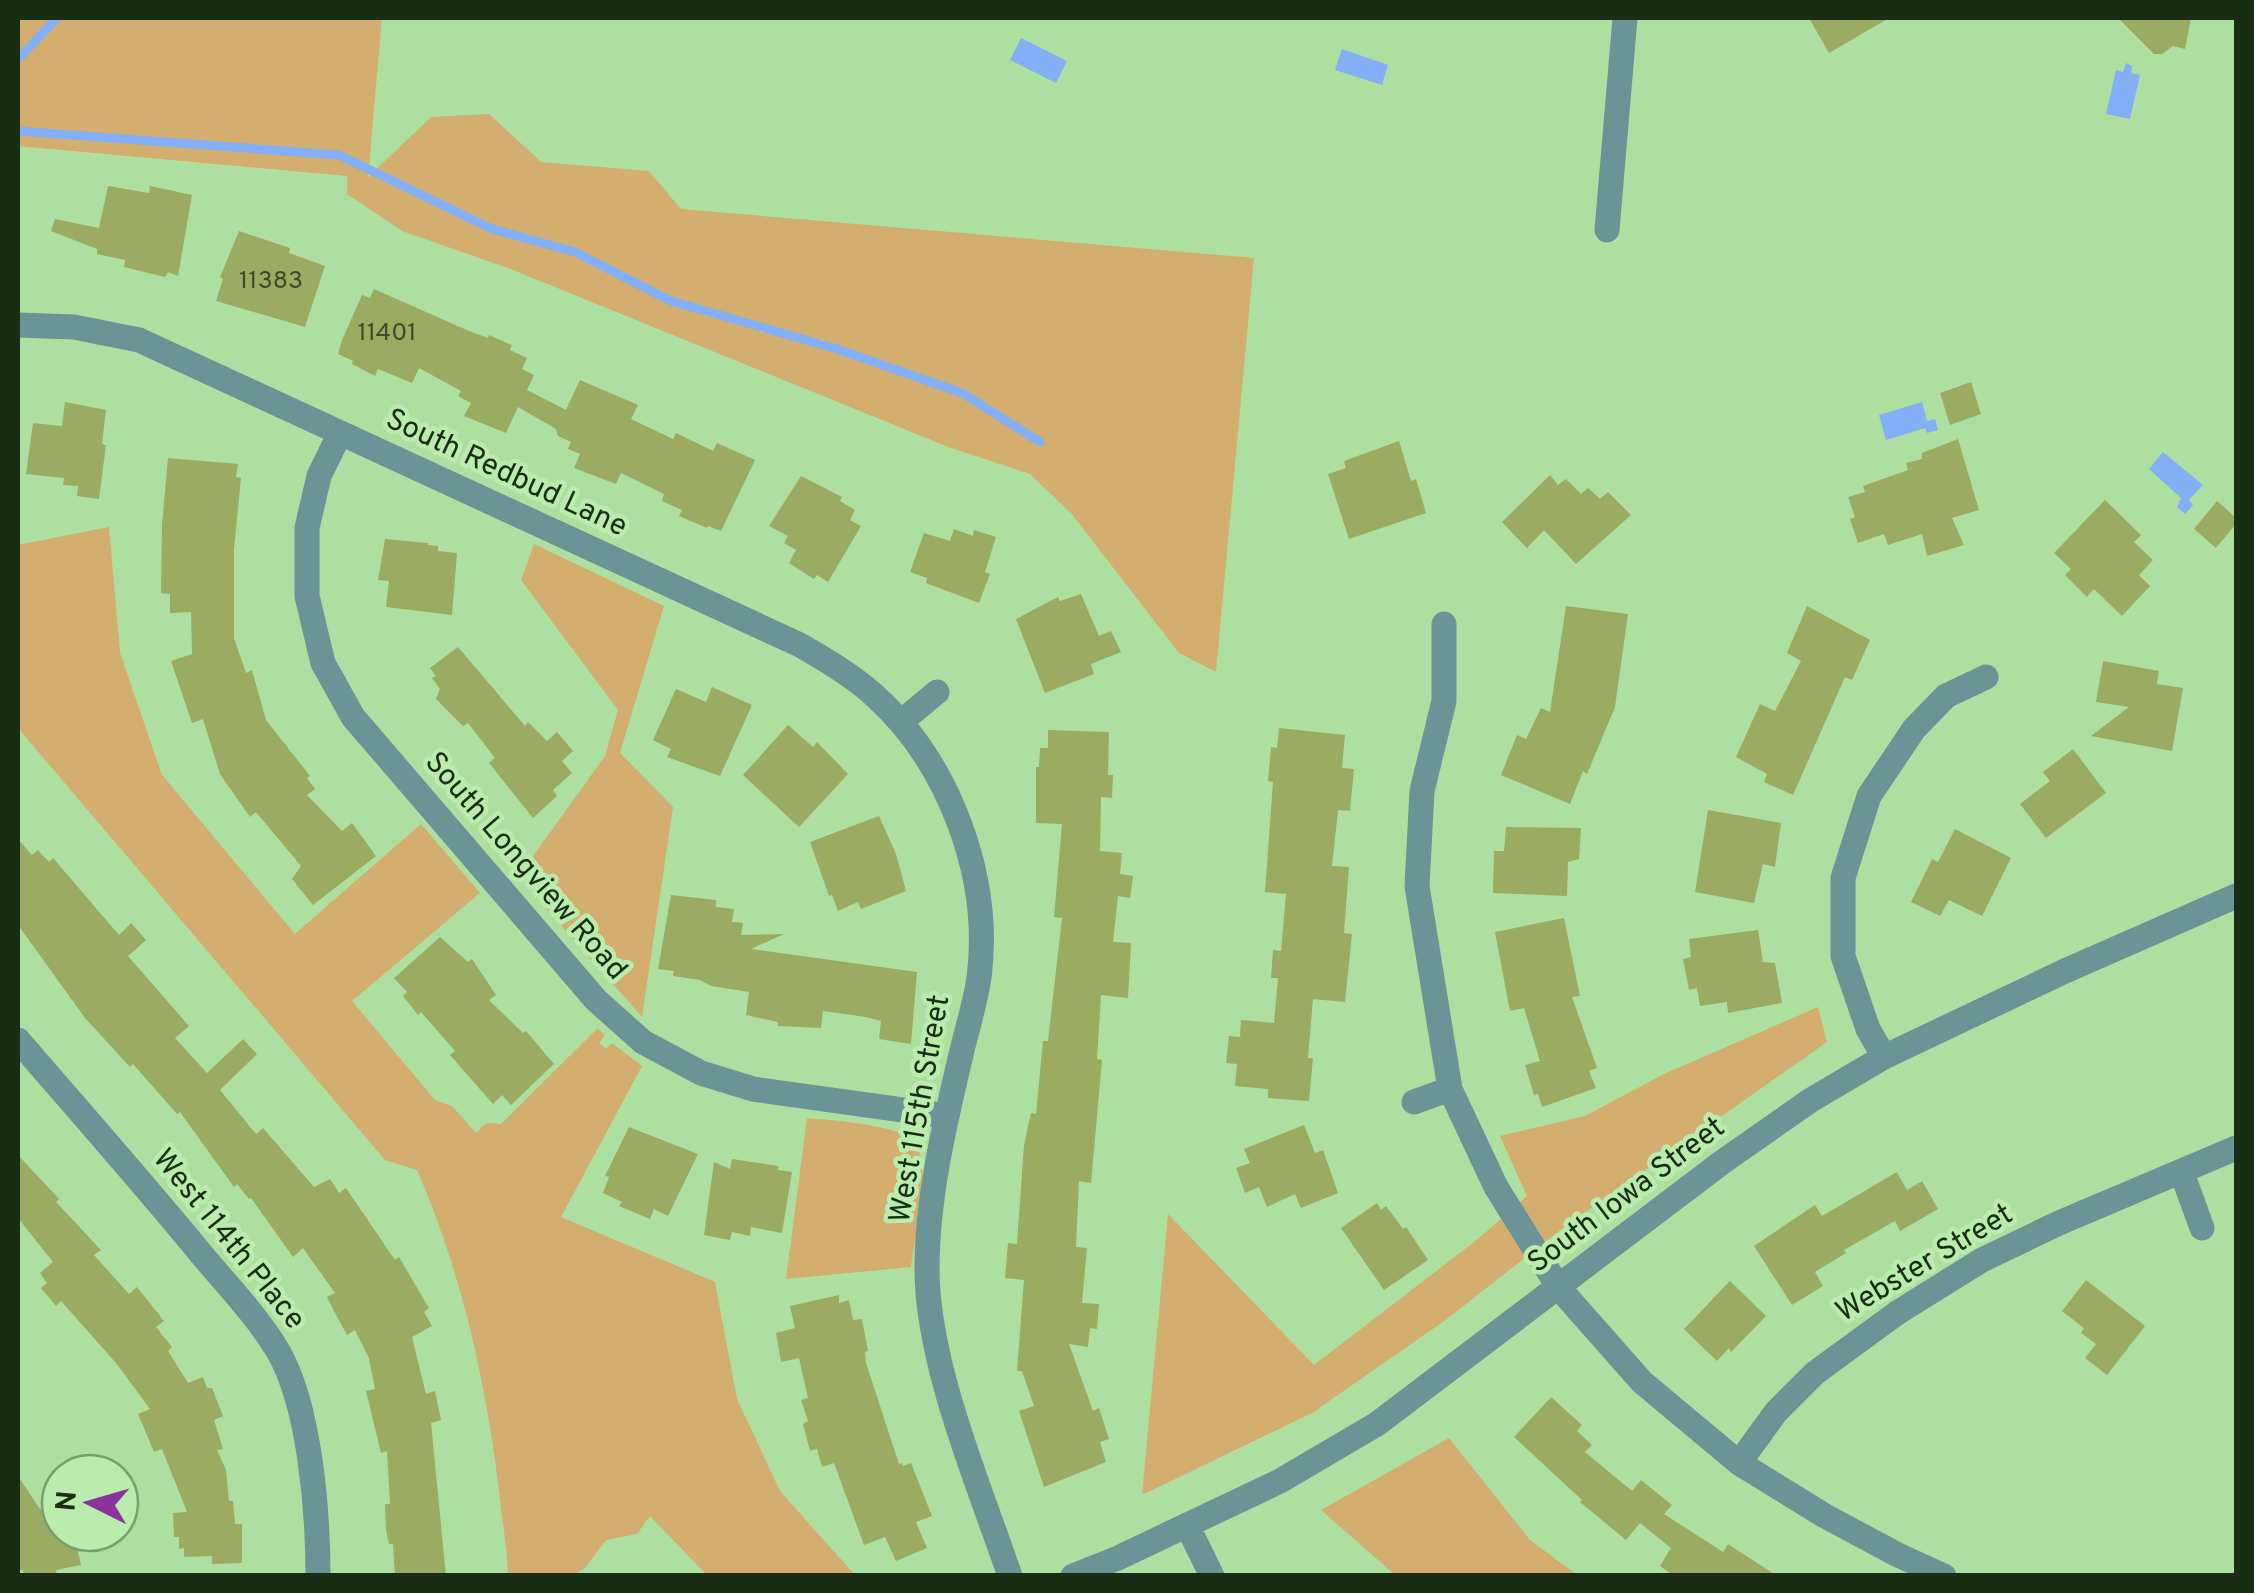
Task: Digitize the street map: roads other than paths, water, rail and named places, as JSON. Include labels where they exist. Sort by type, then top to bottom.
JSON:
[{"type":"street","points":[[1607,230],[1625,18]]},
{"type":"street","name":"South Redbud Lane","points":[[18,325],[74,326],[139,340],[800,645],[849,676],[900,722]]},
{"type":"street","name":"South Longview Road","points":[[340,433],[319,476],[307,528],[306,596],[323,663],[353,717],[596,1000],[643,1042],[701,1074],[754,1090],[946,1116]]},
{"type":"street","points":[[1444,624],[1444,701],[1422,791],[1417,886],[1450,1089],[1496,1188],[1559,1288],[1642,1382],[1739,1462],[1825,1516],[1944,1576]]},
{"type":"street","points":[[1884,1057],[1868,1028],[1843,956],[1843,878],[1869,796],[1914,729],[1946,696],[1986,677]]},
{"type":"street","points":[[900,722],[937,692]]},
{"type":"street","name":"West 115th Street","points":[[900,722],[939,778],[965,839],[980,904],[979,977],[946,1116],[927,1270],[934,1334],[950,1396],[1010,1576]]},
{"type":"street","name":"South Iowa Street","points":[[1074,1576],[1280,1480],[1377,1424],[1721,1163],[1811,1100],[1884,1057],[2236,896]]},
{"type":"street","name":"West 114th Place","points":[[18,1040],[165,1210],[279,1353],[297,1402],[307,1446],[318,1536],[318,1576]]},
{"type":"street","points":[[1414,1102],[1450,1089]]},
{"type":"street","name":"Webster Street","points":[[1739,1462],[1776,1412],[1815,1373],[1896,1313],[1982,1260],[2236,1148]]},
{"type":"street","points":[[2182,1173],[2202,1228]]},
{"type":"street","points":[[1186,1525],[1212,1576]]},
{"type":"water","points":[[1021,38],[1067,61],[1056,83],[1010,60]]},
{"type":"water","points":[[1342,49],[1388,65],[1382,85],[1335,70]]},
{"type":"water","points":[[2126,63],[2132,66],[2131,73],[2140,75],[2130,119],[2106,114],[2116,70],[2123,72]]},
{"type":"water","points":[[1922,402],[1927,421],[1935,419],[1938,430],[1927,433],[1925,428],[1886,440],[1879,415]]},
{"type":"water","points":[[2163,452],[2203,485],[2189,500],[2193,505],[2185,514],[2177,507],[2181,498],[2149,469]]},
{"type":"waterway","points":[[18,59],[57,18]]},
{"type":"waterway","points":[[18,131],[339,155],[492,229],[575,252],[671,301],[837,349],[962,393],[1040,442]]}]
